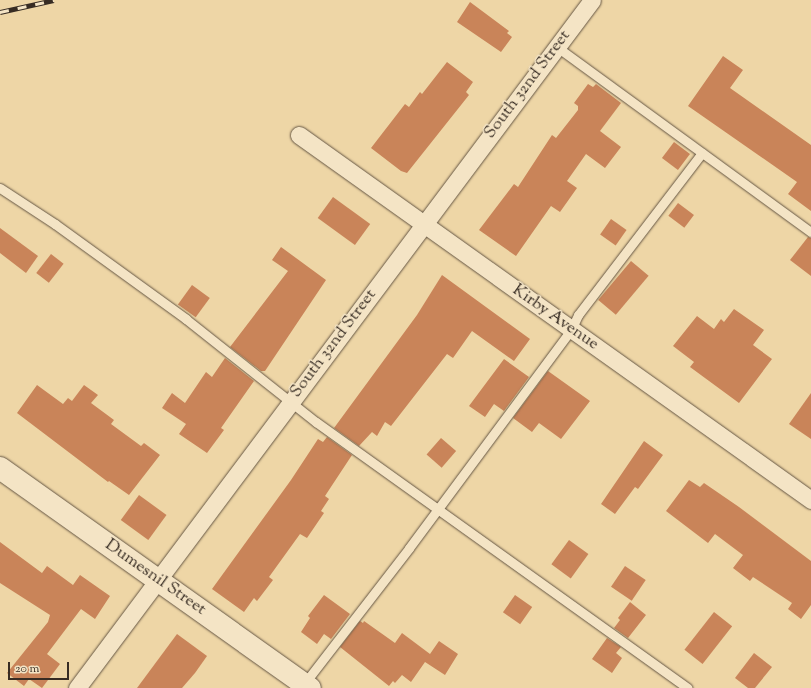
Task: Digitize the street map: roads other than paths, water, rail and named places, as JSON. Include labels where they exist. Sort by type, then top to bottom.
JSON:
[{"type":"main road","name":"Dumesnil Street","points":[[0,468],[305,686]]},
{"type":"street","name":"South 32nd Street","points":[[77,688],[592,0]]},
{"type":"street","name":"Kirby Avenue","points":[[299,135],[423,225],[811,500]]},
{"type":"lane","points":[[557,46],[811,232]]},
{"type":"lane","points":[[305,686],[571,330],[578,315],[702,153]]},
{"type":"lane","points":[[0,188],[55,224],[173,310],[292,401],[316,422],[688,688]]},
{"type":"railway","points":[[0,12],[54,0]]}]
